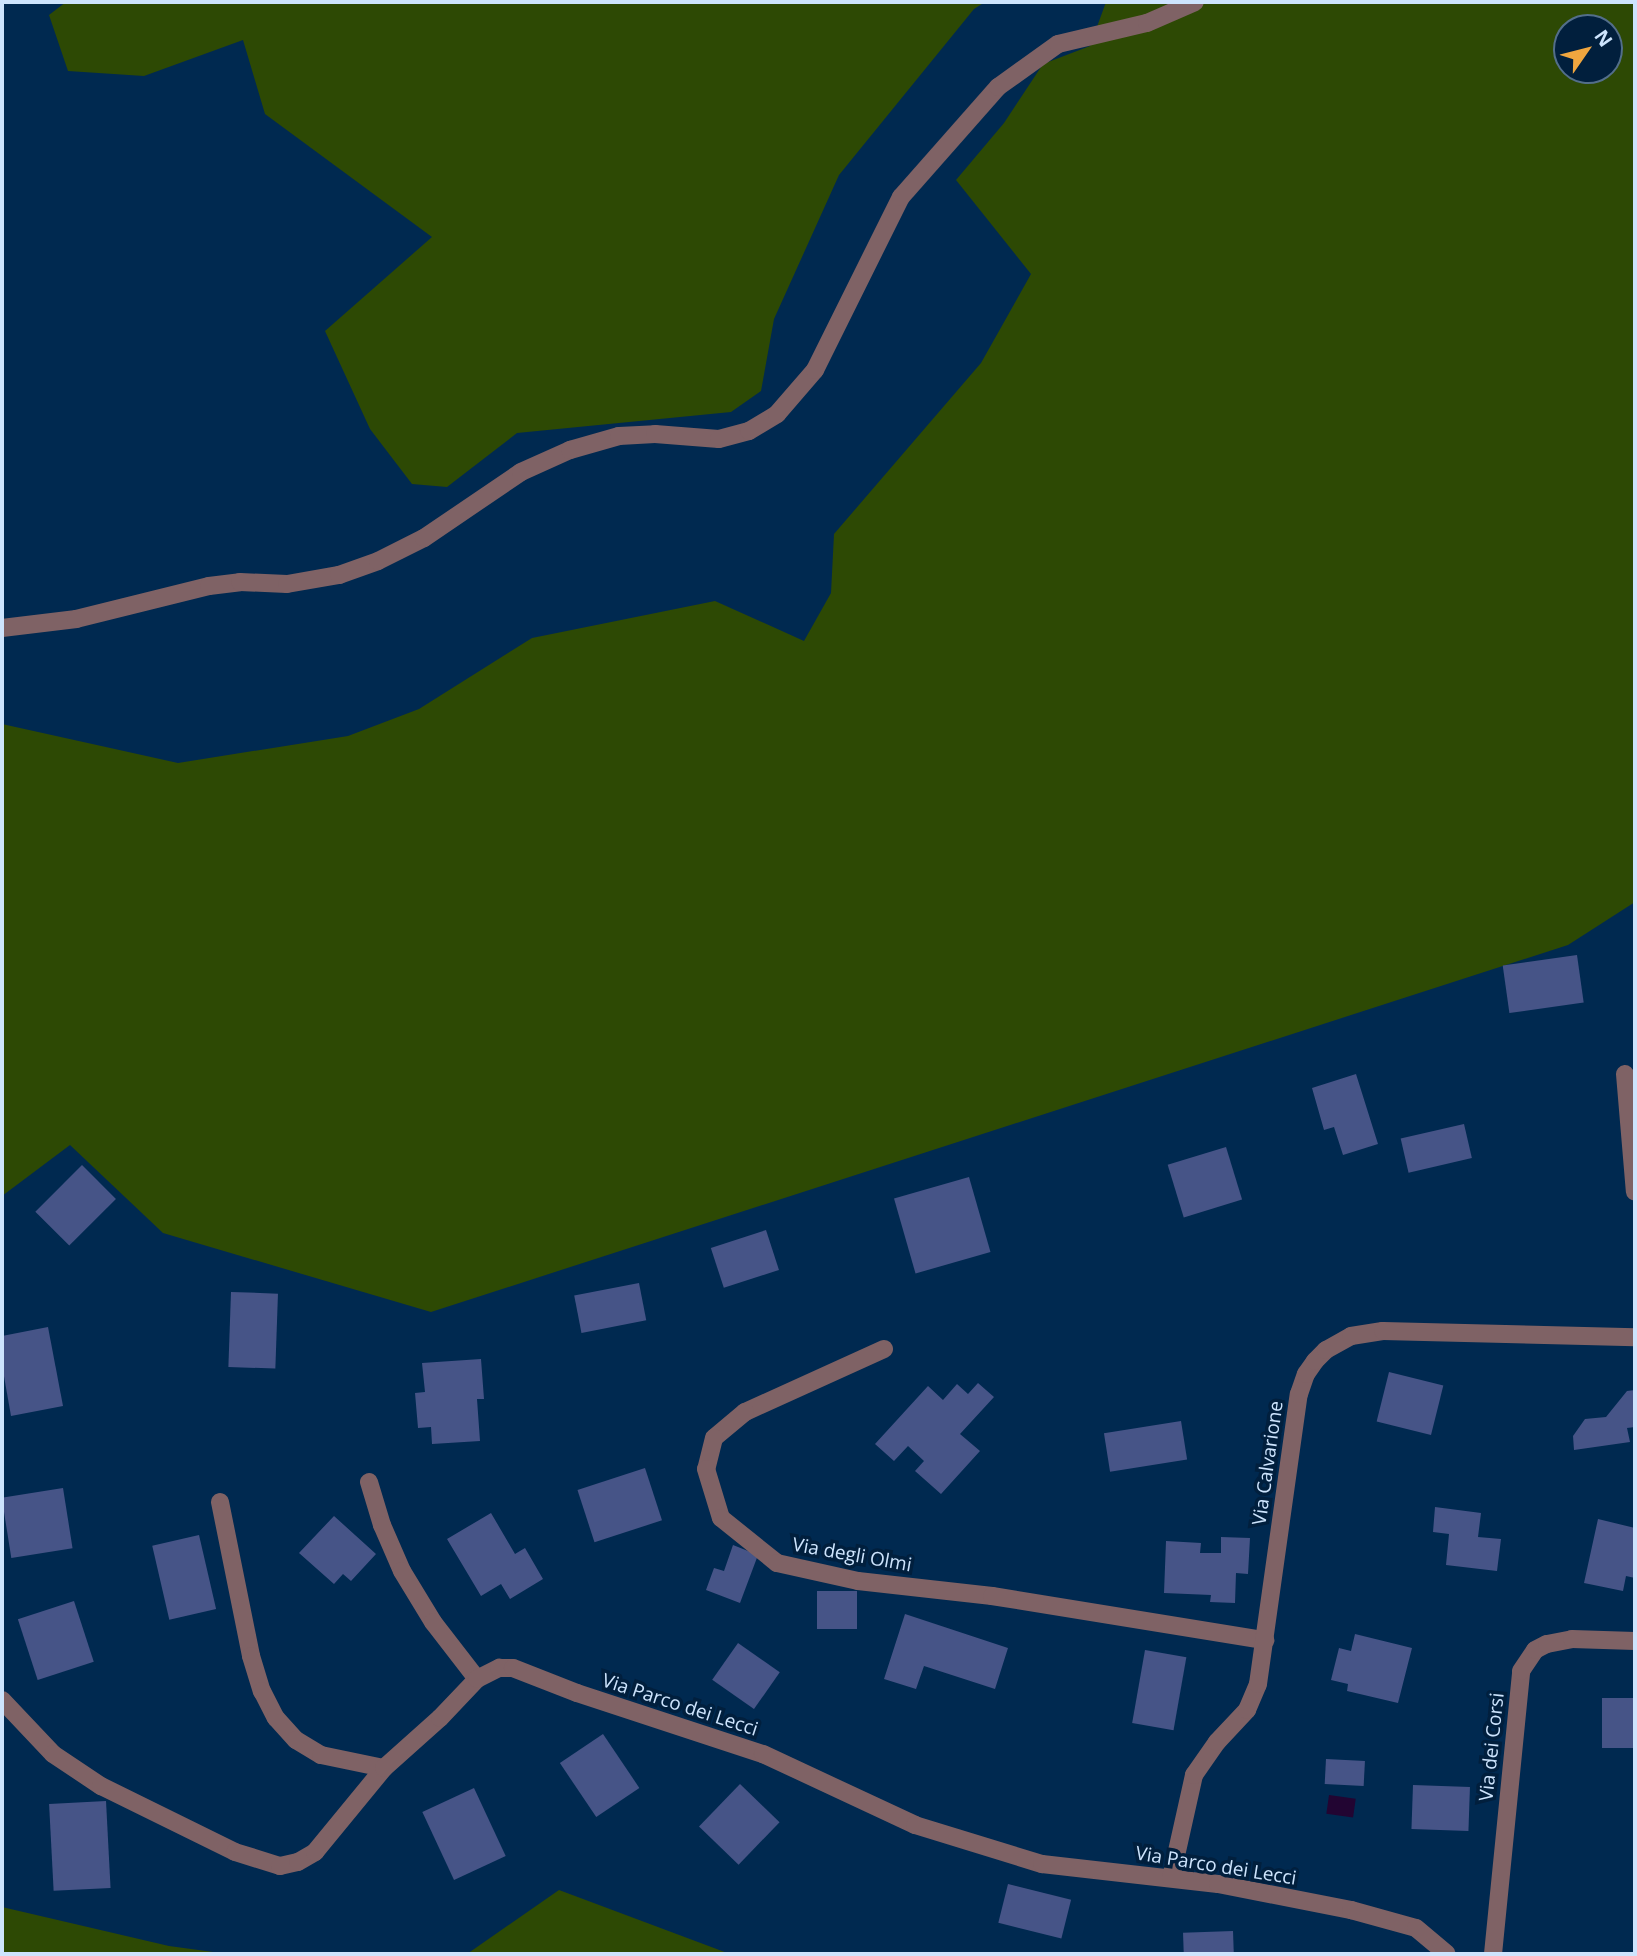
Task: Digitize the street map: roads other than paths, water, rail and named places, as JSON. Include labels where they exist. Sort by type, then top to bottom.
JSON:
[{"type":"street","points":[[2,628],[76,619],[209,586],[255,582],[287,584],[339,575],[378,561],[424,538],[501,484],[570,450],[607,439],[645,433],[708,439],[750,431],[777,414],[815,370],[901,197],[998,87],[1058,44],[1147,23],[1195,2]]},
{"type":"street","points":[[1625,1074],[1635,1192]]},
{"type":"street","name":"Via Calvarione","points":[[1171,1878],[1190,1784],[1207,1754],[1236,1724],[1253,1698],[1265,1640],[1299,1394],[1306,1374],[1325,1350],[1352,1336],[1383,1331],[1635,1337]]},
{"type":"street","name":"Via degli Olmi","points":[[884,1349],[745,1412],[714,1438],[706,1469],[721,1518],[777,1563],[858,1581],[992,1596],[1265,1640]]},
{"type":"street","points":[[369,1482],[382,1525],[402,1571],[433,1622],[477,1679]]},
{"type":"street","points":[[219,1502],[251,1656],[273,1712],[296,1740],[321,1755],[384,1768]]},
{"type":"street","name":"Via dei Corsi","points":[[1493,1954],[1521,1671],[1535,1650],[1547,1644],[1572,1639],[1635,1640]]},
{"type":"street","name":"Via Parco dei Lecci","points":[[2,1700],[53,1754],[102,1786],[235,1852],[271,1865],[298,1862],[315,1852],[384,1768],[440,1718],[477,1679],[499,1668],[520,1670],[576,1693],[772,1758],[915,1825],[1042,1864],[1219,1884],[1404,1924],[1426,1934],[1447,1954]]}]
